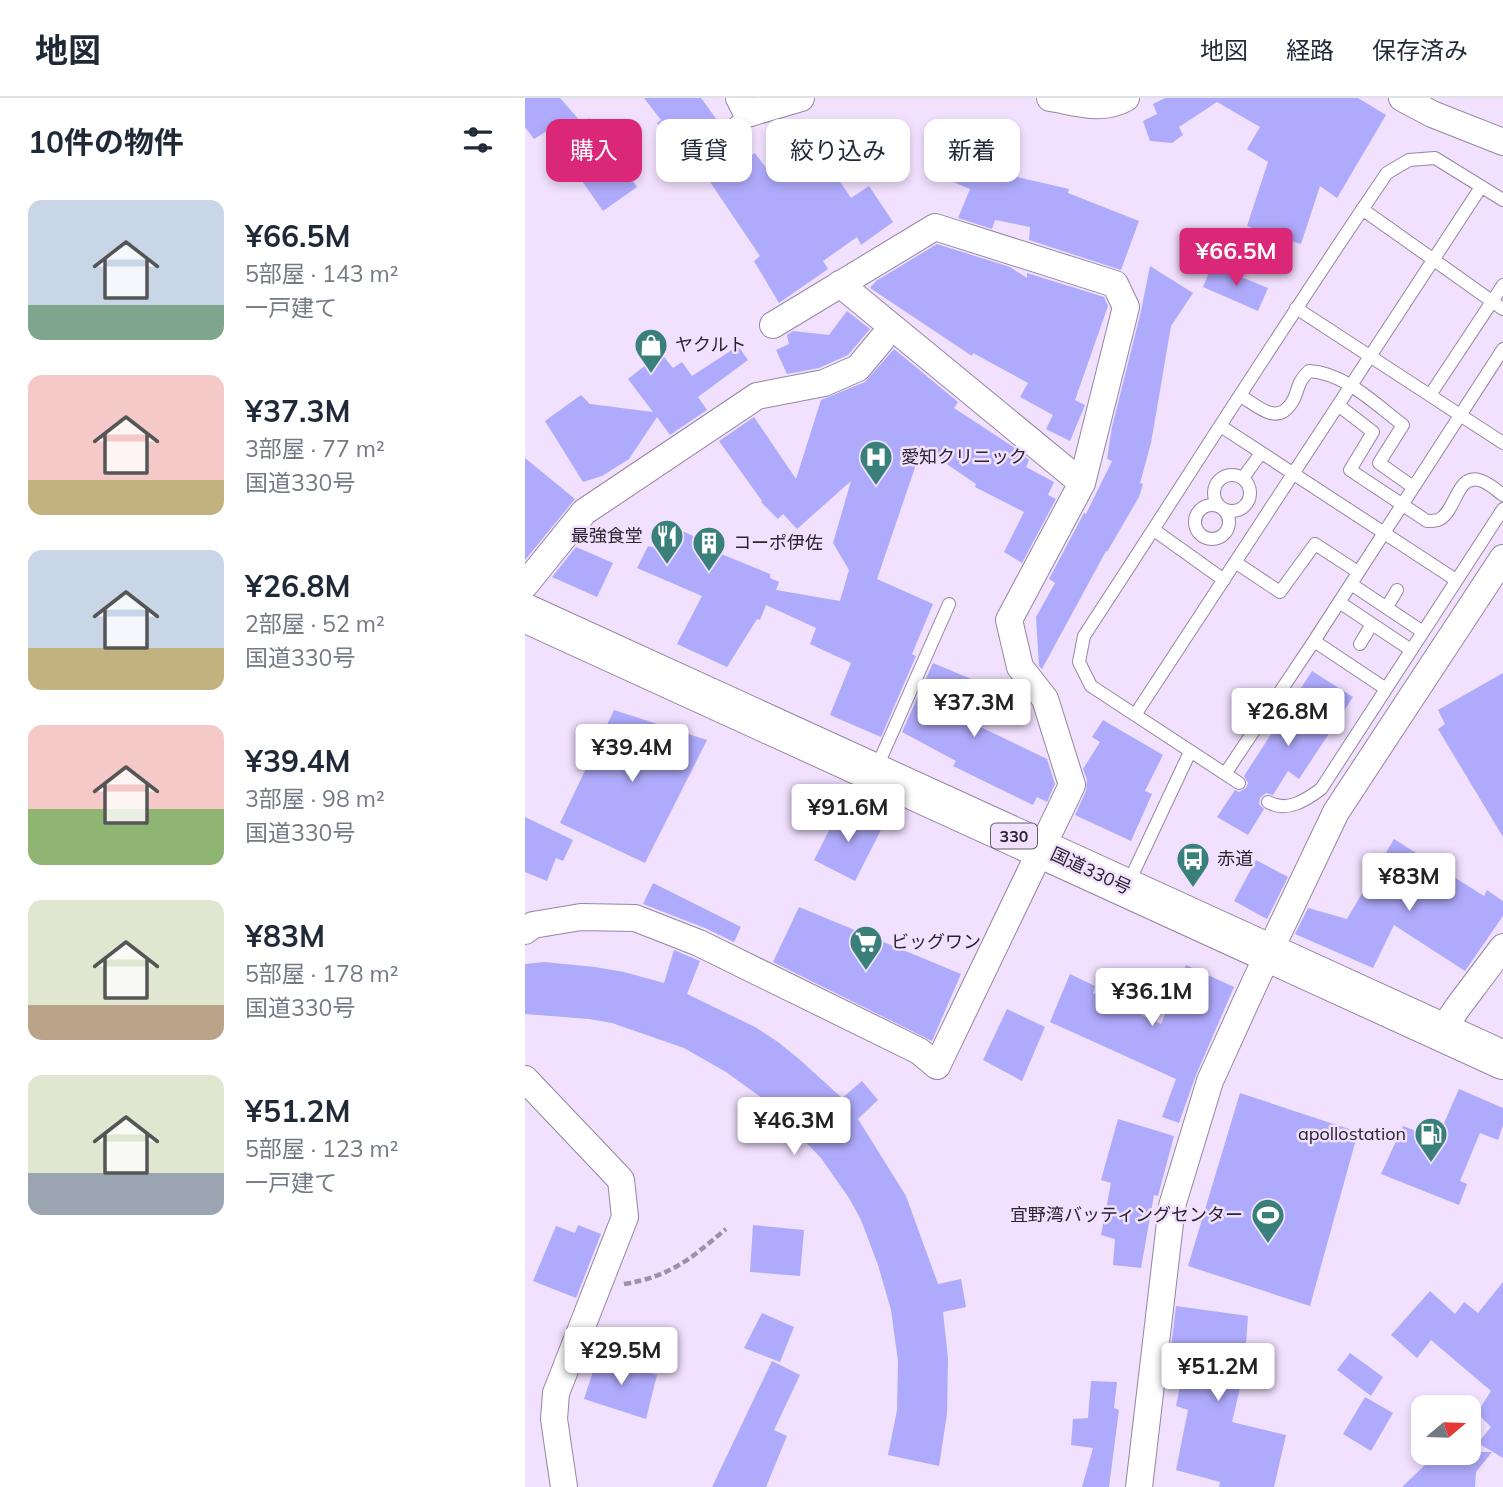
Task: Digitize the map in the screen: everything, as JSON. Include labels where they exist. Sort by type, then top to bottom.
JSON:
[{"type":"highway","name":"国道330号","points":[[525,613],[1503,1060]]},
{"type":"street","points":[[743,106],[801,98]]},
{"type":"street","points":[[1050,98],[1100,107],[1116,104],[1126,98]]},
{"type":"street","points":[[1402,98],[1432,114],[1503,142]]},
{"type":"street","points":[[525,930],[533,925],[581,917],[635,918],[699,943],[919,1051],[937,1066],[1072,786],[1045,699],[1020,667],[1009,620],[1082,483],[1126,307],[1115,284],[935,227],[773,325]]},
{"type":"street","points":[[840,284],[1082,483]]},
{"type":"street","points":[[525,585],[584,512],[757,396],[824,383],[858,368],[892,327]]},
{"type":"street","points":[[1139,1487],[1173,1206],[1210,1081],[1336,812],[1503,558]]},
{"type":"street","points":[[1441,1032],[1503,947]]},
{"type":"street","points":[[525,1079],[621,1180],[625,1217],[556,1393],[554,1419],[564,1487]]},
{"type":"lane","points":[[729,119],[743,106]]},
{"type":"lane","points":[[1239,783],[1091,686],[1079,662],[1084,636],[1222,427],[1296,308],[1387,173],[1409,160],[1435,158],[1503,200]]},
{"type":"lane","points":[[1135,716],[1482,187]]},
{"type":"lane","points":[[1362,209],[1503,309]]},
{"type":"lane","points":[[1430,395],[1503,285]]},
{"type":"lane","points":[[1296,308],[1503,443]]},
{"type":"lane","points":[[1225,774],[1503,349]]},
{"type":"lane","points":[[1241,396],[1268,414],[1281,413],[1291,404],[1299,381],[1309,371],[1325,372],[1350,385],[1403,425],[1379,463],[1413,487]]},
{"type":"lane","points":[[1338,405],[1373,432],[1350,470],[1427,521],[1439,520],[1449,511],[1461,486],[1473,479],[1482,480],[1503,495]]},
{"type":"lane","points":[[1222,427],[1456,580]]},
{"type":"lane","points":[[1243,478],[1261,453]]},
{"type":"lane","points":[[1223,509],[1213,505],[1199,512],[1197,528],[1203,536],[1208,539],[1219,537],[1228,530],[1229,519],[1223,509],[1215,499],[1218,482],[1227,475],[1243,478],[1249,487],[1246,504],[1235,510],[1223,509]]},
{"type":"lane","points":[[1268,802],[1276,806],[1301,804],[1321,789],[1503,509]]},
{"type":"lane","points":[[1154,530],[1224,580]]},
{"type":"lane","points":[[1190,556],[1203,536]]},
{"type":"lane","points":[[1235,562],[1280,593],[1315,544],[1359,572]]},
{"type":"lane","points":[[1351,584],[1423,632]]},
{"type":"lane","points":[[1387,607],[1397,590]]},
{"type":"lane","points":[[1339,602],[1412,650]]},
{"type":"lane","points":[[874,772],[949,604]]},
{"type":"lane","points":[[1360,644],[1372,624]]},
{"type":"lane","points":[[1314,641],[1386,689]]},
{"type":"lane","points":[[1126,887],[1190,752]]},
{"type":"path","points":[[597,1288],[639,1282],[667,1273],[695,1255],[726,1229]]},
{"type":"building","points":[[525,98],[560,98],[578,119],[546,119],[546,132],[534,139],[525,127]]},
{"type":"building","points":[[644,98],[701,98],[716,119],[660,119]]},
{"type":"building","points":[[1165,98],[1358,98],[1386,115],[1337,198],[1320,186],[1301,244],[1247,226],[1268,162],[1247,149],[1260,127],[1217,102],[1179,127],[1183,135],[1172,143],[1150,141],[1143,121],[1157,114],[1153,104]]},
{"type":"building","points":[[755,153],[766,168],[766,182],[840,182],[851,198],[869,186],[893,222],[861,245],[857,237],[823,261],[828,269],[779,303],[754,261],[760,256],[710,182],[752,182],[752,155]]},
{"type":"building","points":[[1020,178],[1069,189],[1068,193],[1139,221],[1121,270],[1029,240],[1030,227],[995,220],[992,229],[958,218],[970,189],[953,182],[1020,182]]},
{"type":"building","points":[[583,182],[634,182],[637,187],[603,211]]},
{"type":"building","points":[[937,244],[1010,267],[1027,278],[1027,273],[1104,297],[1108,306],[1075,400],[1085,405],[1070,441],[1046,429],[1053,415],[1020,397],[1028,383],[973,353],[972,356],[870,288],[876,281]]},
{"type":"building","points":[[1212,265],[1268,288],[1258,311],[1203,287]]},
{"type":"building","points":[[1150,266],[1193,293],[1171,326],[1151,443],[1140,483],[1143,484],[1139,497],[1106,551],[1042,669],[1039,666],[1036,617],[1055,583],[1049,579],[1112,461],[1107,459],[1112,427]]},
{"type":"building","points":[[847,311],[870,329],[848,355],[819,368],[787,374],[776,350],[789,344],[787,335],[793,331],[829,335]]},
{"type":"building","points":[[738,346],[748,360],[698,397],[707,410],[670,435],[657,417],[629,459],[602,476],[583,482],[545,421],[581,395],[590,404],[653,412],[628,379],[661,353],[673,368],[682,362],[692,376]]},
{"type":"building","points":[[894,349],[958,402],[954,408],[1012,446],[1029,460],[1026,467],[1054,482],[1048,495],[1056,499],[1022,563],[1004,552],[1024,512],[975,487],[976,484],[922,447],[877,579],[933,604],[912,654],[916,656],[881,737],[830,715],[851,663],[810,644],[816,628],[766,605],[760,620],[757,619],[727,667],[677,644],[702,596],[637,568],[648,546],[656,548],[667,524],[713,545],[714,551],[770,574],[770,578],[779,582],[776,590],[840,601],[849,570],[833,543],[851,481],[797,529],[783,514],[778,519],[761,502],[719,441],[754,417],[796,479],[821,400],[865,382]]},
{"type":"building","points":[[525,458],[575,499],[525,560]]},
{"type":"building","points":[[576,547],[613,563],[597,597],[552,577]]},
{"type":"building","points":[[933,663],[976,681],[962,718],[1047,759],[1055,784],[1047,802],[1037,797],[1033,805],[953,766],[956,761],[902,732]]},
{"type":"building","points":[[1312,671],[1353,697],[1299,779],[1288,771],[1273,795],[1266,793],[1260,798],[1259,804],[1264,809],[1248,835],[1217,817],[1235,790],[1239,792],[1246,788],[1248,783],[1244,776]]},
{"type":"building","points":[[1503,673],[1503,837],[1438,729],[1445,724],[1438,710]]},
{"type":"building","points":[[614,710],[707,740],[645,863],[560,823]]},
{"type":"building","points":[[1103,720],[1163,755],[1145,791],[1152,794],[1131,841],[1075,815],[1086,791],[1087,780],[1083,769],[1100,742],[1092,737]]},
{"type":"building","points":[[841,807],[882,828],[855,881],[814,860]]},
{"type":"building","points":[[525,817],[573,840],[563,861],[556,858],[547,881],[525,872]]},
{"type":"building","points":[[1394,839],[1484,896],[1487,890],[1503,901],[1503,916],[1465,971],[1394,925],[1373,968],[1295,934],[1308,908],[1347,919]]},
{"type":"building","points":[[1256,860],[1288,877],[1267,919],[1234,901]]},
{"type":"building","points":[[653,883],[741,927],[734,942],[643,904]]},
{"type":"building","points":[[799,907],[961,974],[932,1041],[773,962]]},
{"type":"building","points":[[674,950],[700,961],[687,994],[755,1027],[778,1042],[842,1098],[862,1081],[878,1100],[858,1119],[906,1196],[938,1284],[961,1279],[966,1307],[943,1312],[948,1358],[947,1414],[939,1466],[888,1455],[897,1410],[898,1361],[891,1310],[861,1220],[821,1158],[766,1101],[726,1072],[684,1048],[612,1023],[525,1014],[525,964],[544,962],[595,967],[664,983]]},
{"type":"building","points":[[1186,965],[1234,987],[1196,1075],[1179,1123],[1162,1117],[1176,1079],[1050,1022],[1070,974],[1095,986],[1093,993],[1161,1024]]},
{"type":"building","points":[[1007,1009],[1045,1027],[1022,1081],[983,1060]]},
{"type":"building","points":[[1459,1089],[1503,1108],[1503,1125],[1498,1140],[1480,1133],[1460,1181],[1467,1184],[1459,1205],[1381,1174],[1403,1126],[1437,1139]]},
{"type":"building","points":[[1240,1093],[1358,1132],[1310,1306],[1188,1266]]},
{"type":"building","points":[[1118,1119],[1174,1136],[1158,1196],[1154,1195],[1141,1268],[1113,1265],[1115,1239],[1101,1235],[1111,1183],[1101,1180]]},
{"type":"building","points":[[578,1225],[601,1234],[576,1298],[533,1281],[556,1226],[575,1233]]},
{"type":"building","points":[[753,1225],[804,1230],[800,1276],[750,1272]]},
{"type":"building","points":[[1503,1282],[1503,1458],[1481,1445],[1481,1439],[1491,1427],[1481,1417],[1481,1407],[1491,1391],[1431,1340],[1417,1358],[1391,1335],[1430,1291],[1455,1314],[1464,1302],[1478,1313]]},
{"type":"building","points":[[1176,1306],[1248,1316],[1244,1371],[1232,1422],[1286,1435],[1274,1487],[1219,1487],[1220,1482],[1176,1470],[1188,1410],[1176,1406],[1182,1375],[1168,1373]]},
{"type":"building","points":[[762,1313],[794,1327],[780,1362],[744,1348]]},
{"type":"building","points":[[1350,1353],[1383,1377],[1371,1396],[1337,1370]]},
{"type":"building","points":[[598,1356],[657,1375],[646,1419],[584,1399]]},
{"type":"building","points":[[772,1361],[800,1375],[774,1430],[787,1436],[766,1487],[712,1487]]},
{"type":"building","points":[[1091,1381],[1117,1382],[1114,1408],[1119,1410],[1109,1487],[1082,1487],[1093,1448],[1071,1445],[1073,1419],[1088,1418]]},
{"type":"building","points":[[1365,1397],[1393,1413],[1371,1451],[1343,1434]]},
{"type":"building","points":[[1481,1452],[1492,1452],[1476,1472],[1475,1487],[1402,1487],[1425,1465],[1481,1465]]},
{"type":"place","name":"ヤクルト","points":[[651,375]]},
{"type":"place","name":"愛知クリニック","points":[[876,487]]},
{"type":"place","name":"最強食堂","points":[[667,566]]},
{"type":"place","name":"コーポ伊佐","points":[[709,573]]},
{"type":"place","name":"赤道","points":[[1193,889]]},
{"type":"place","name":"ビッグワン","points":[[866,972]]},
{"type":"place","name":"apollostation","points":[[1431,1164]]},
{"type":"place","name":"宜野湾バッティングセンター","points":[[1268,1245]]}]
